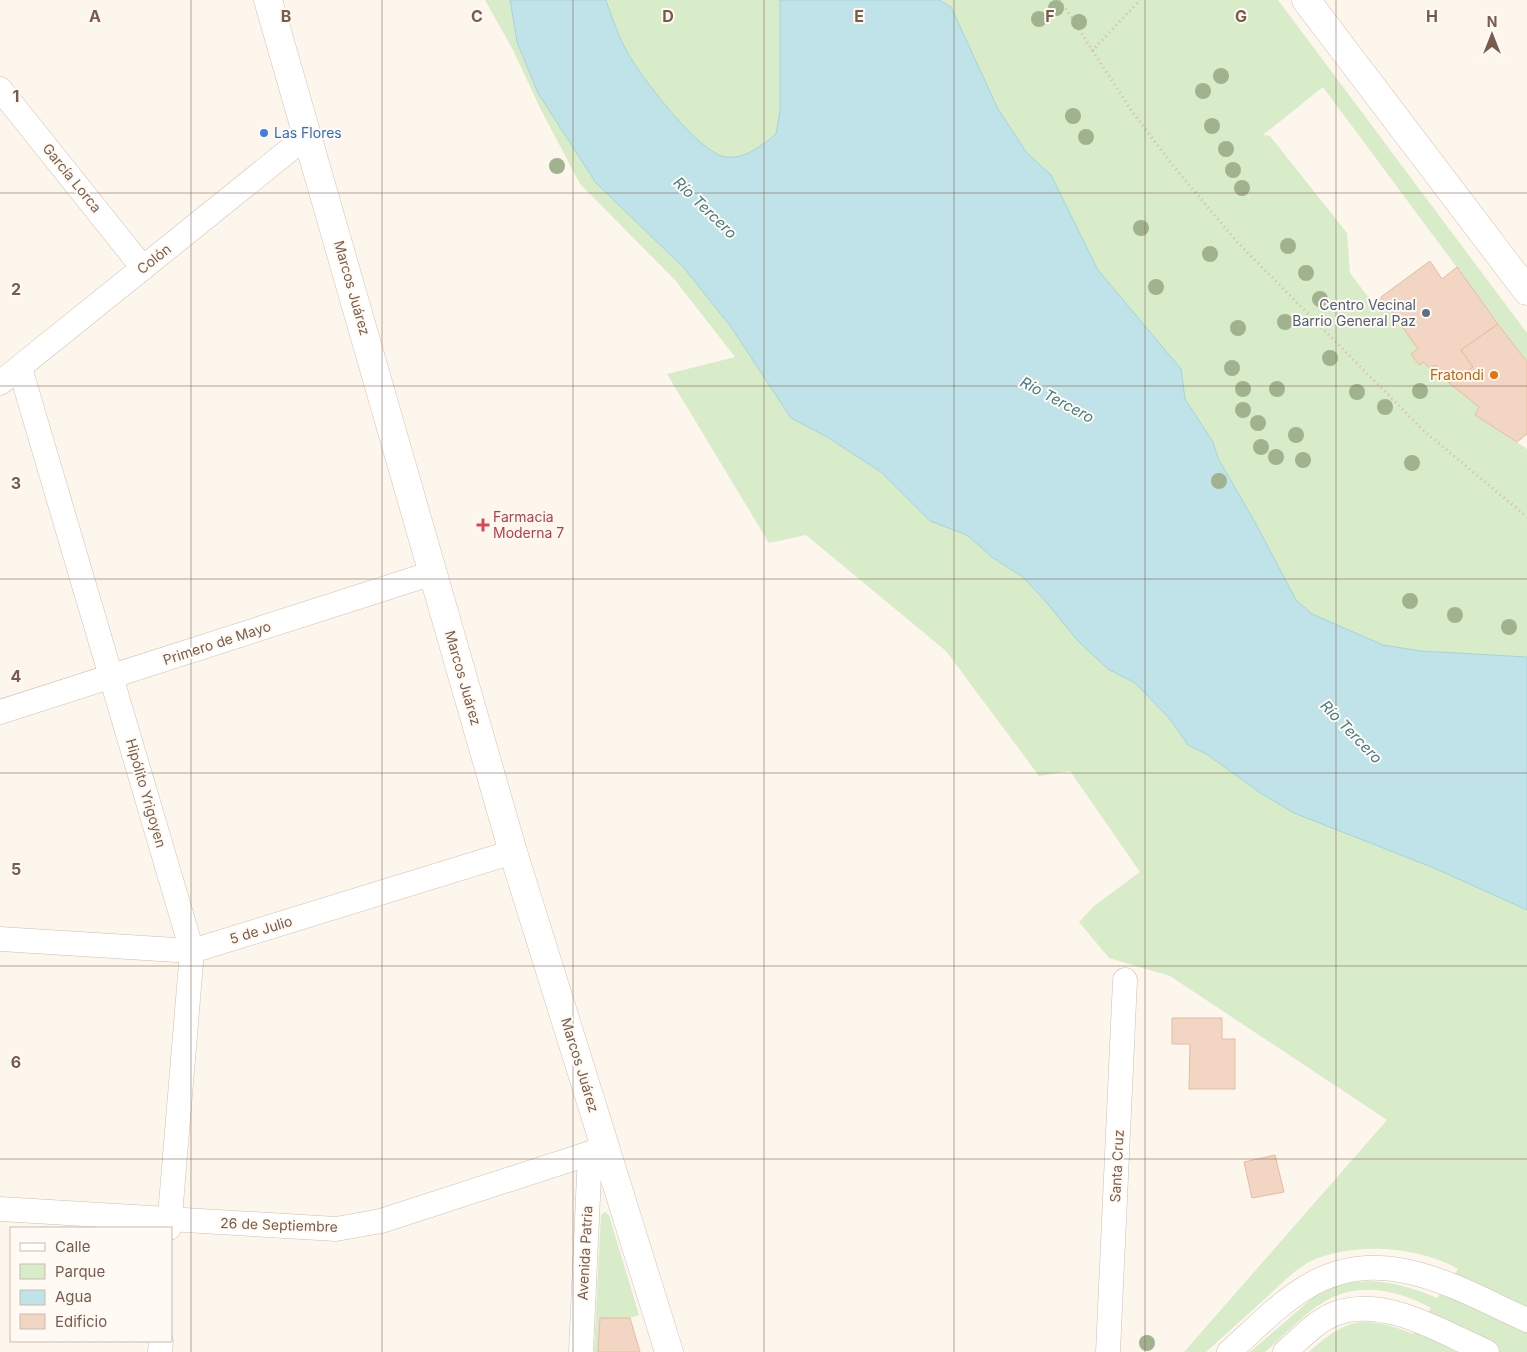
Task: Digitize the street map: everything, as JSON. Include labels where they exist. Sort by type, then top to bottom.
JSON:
[{"type":"main road","name":"Marcos Juárez","points":[[268,0],[308,134],[598,1151],[669,1352]]},
{"type":"main road","points":[[1306,0],[1527,291]]},
{"type":"street","name":"García Lorca","points":[[0,89],[144,268]]},
{"type":"street","name":"Colón","points":[[0,383],[308,134]]},
{"type":"street","name":"Hipólito Yrigoyen","points":[[20,368],[192,951],[169,1224]]},
{"type":"street","name":"Primero de Mayo","points":[[0,712],[433,574]]},
{"type":"street","name":"5 de Julio","points":[[0,939],[192,951],[513,852]]},
{"type":"street","name":"Santa Cruz","points":[[1108,1352],[1125,980]]},
{"type":"street","name":"26 de Septiembre","points":[[0,1209],[169,1224],[336,1229],[381,1221],[598,1151]]},
{"type":"street","name":"Avenida Patria","points":[[580,1352],[598,1151]]},
{"type":"street","points":[[1229,1352],[1305,1288],[1323,1278],[1358,1268],[1401,1269],[1422,1274],[1527,1320]]},
{"type":"street","points":[[1285,1352],[1317,1324],[1333,1315],[1350,1310],[1371,1309],[1410,1318],[1487,1352]]},
{"type":"path","points":[[1060,0],[1131,110],[1174,167],[1238,243],[1423,430],[1527,516]]},
{"type":"path","points":[[1092,50],[1140,0]]},
{"type":"green space","points":[[485,0],[510,0],[570,141],[596,183],[684,268],[731,327],[791,418],[827,437],[881,472],[930,521],[967,535],[993,558],[1023,577],[1108,669],[1135,683],[1169,718],[1188,745],[1208,755],[1259,792],[1294,813],[1434,868],[1527,910],[1527,1352],[1309,1352],[1322,1340],[1335,1332],[1346,1326],[1358,1323],[1382,1324],[1413,1334],[1431,1308],[1392,1293],[1364,1290],[1337,1295],[1324,1302],[1301,1319],[1265,1352],[1250,1352],[1316,1295],[1331,1288],[1346,1283],[1377,1282],[1407,1287],[1437,1298],[1458,1269],[1425,1255],[1387,1249],[1367,1249],[1330,1254],[1307,1263],[1289,1276],[1206,1352],[1184,1352],[1387,1120],[1170,976],[1109,958],[1079,922],[1094,906],[1140,872],[1070,771],[1039,776],[946,651],[806,535],[769,543],[667,374],[735,357],[675,280],[580,184],[540,108],[513,50]]},
{"type":"green space","points":[[606,0],[780,0],[780,111],[776,134],[753,151],[732,158],[714,152],[702,143],[675,117],[641,73],[621,40]]},
{"type":"green space","points":[[939,0],[1278,0],[1527,333],[1527,362],[1323,87],[1263,135],[1270,136],[1347,233],[1350,273],[1372,302],[1381,297],[1418,349],[1411,354],[1419,365],[1424,362],[1430,369],[1436,365],[1450,383],[1479,407],[1476,415],[1527,449],[1527,657],[1421,651],[1383,645],[1312,614],[1296,600],[1256,524],[1218,458],[1213,442],[1185,399],[1181,369],[1098,270],[1051,175],[1027,153],[998,109],[951,7]]},
{"type":"green space","points":[[605,1212],[609,1215],[639,1315],[630,1318],[600,1319],[598,1352],[594,1352],[601,1215]]},
{"type":"water","name":"Río Tercero","points":[[510,0],[606,0],[629,56],[662,101],[688,131],[714,152],[725,157],[739,156],[753,151],[776,134],[780,111],[780,0],[939,0],[951,7],[998,109],[1027,153],[1051,175],[1098,270],[1181,369],[1185,399],[1213,442],[1218,458],[1256,524],[1296,600],[1312,614],[1383,645],[1421,651],[1527,657],[1527,910],[1434,868],[1294,813],[1259,792],[1208,755],[1188,745],[1169,718],[1135,683],[1108,669],[1078,641],[1023,577],[993,558],[967,535],[930,521],[881,472],[827,437],[791,418],[731,327],[684,268],[596,183],[538,93],[517,42]]},
{"type":"building","points":[[1430,261],[1442,279],[1457,267],[1498,324],[1461,350],[1473,367],[1449,383],[1436,365],[1430,369],[1424,362],[1419,365],[1411,354],[1418,349],[1381,297]]},
{"type":"building","name":"Fratondi","points":[[1498,324],[1527,362],[1527,434],[1517,442],[1475,415],[1479,407],[1449,383],[1473,367],[1461,350]]},
{"type":"building","points":[[1172,1018],[1222,1018],[1222,1039],[1235,1039],[1235,1089],[1189,1089],[1190,1044],[1172,1044]]},
{"type":"building","points":[[1275,1155],[1284,1192],[1252,1198],[1244,1162]]},
{"type":"building","points":[[600,1318],[630,1318],[640,1352],[598,1352]]},
{"type":"place","name":"Las Flores","points":[[264,133]]},
{"type":"place","name":"Centro Vecinal Barrio General Paz","points":[[1426,313]]},
{"type":"place","name":"Fratondi","points":[[1494,375]]},
{"type":"place","name":"Farmacia Moderna 7","points":[[483,525]]}]
